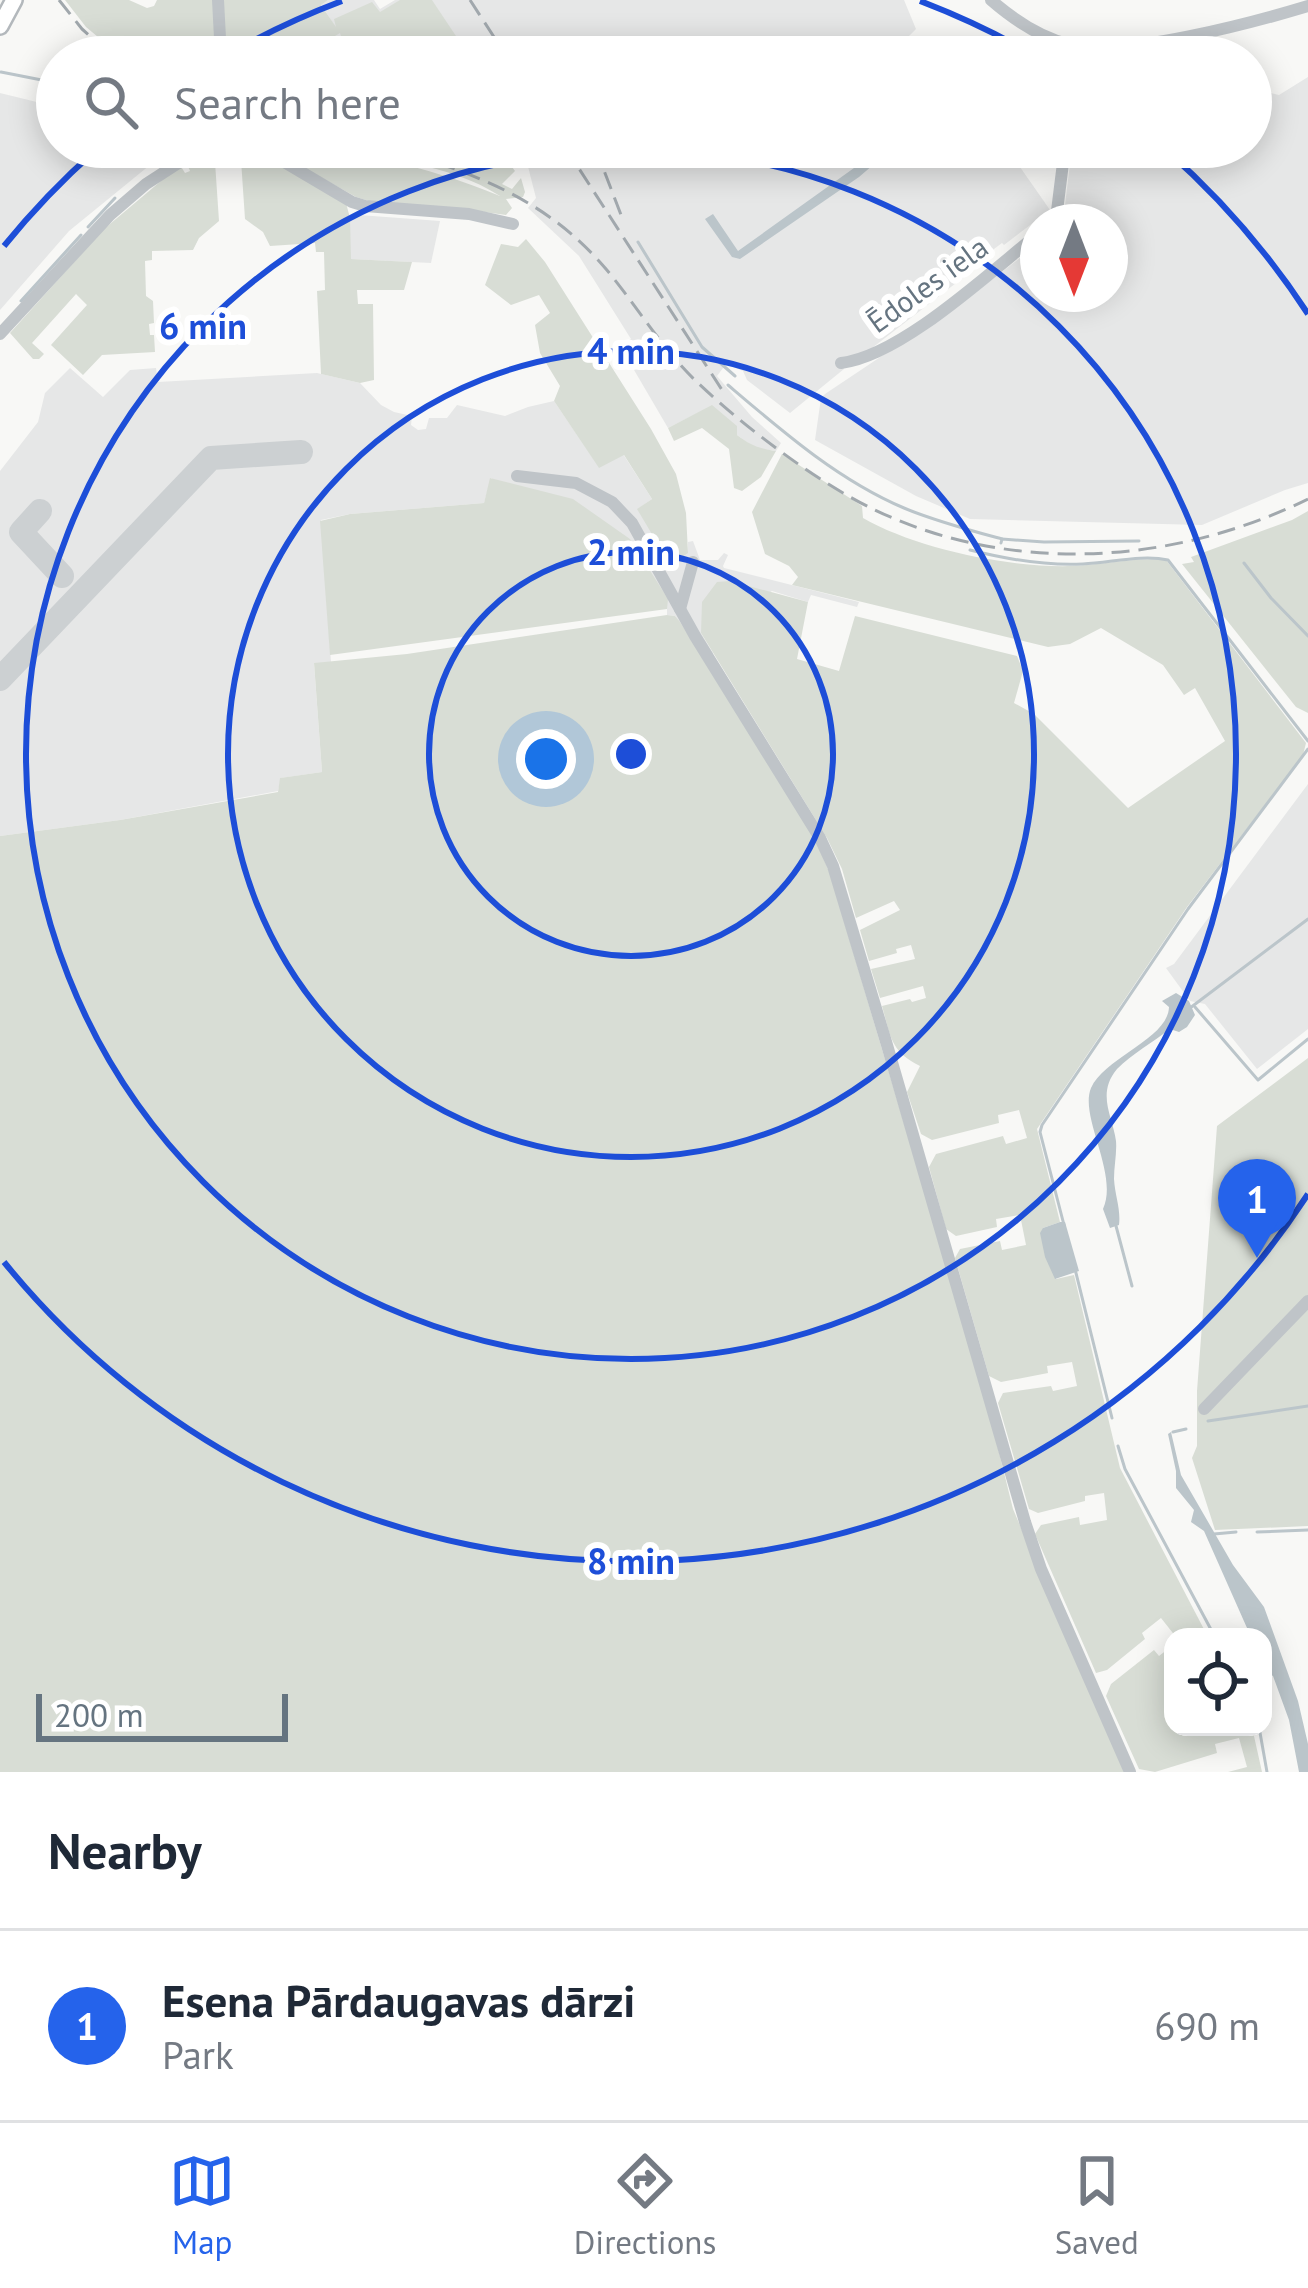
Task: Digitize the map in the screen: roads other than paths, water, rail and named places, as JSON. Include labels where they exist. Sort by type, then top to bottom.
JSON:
[{"type":"main road","points":[[0,26],[14,0]]},
{"type":"street","points":[[218,0],[220,36]]},
{"type":"street","points":[[992,0],[1045,36]]},
{"type":"street","points":[[1173,36],[1308,6]]},
{"type":"street","points":[[0,334],[110,214],[170,168]]},
{"type":"street","points":[[295,168],[365,206],[469,214],[513,224]]},
{"type":"street","points":[[1058,204],[1062,168]]},
{"type":"street","name":"Ēdoles iela","points":[[841,363],[870,356],[937,315],[1020,248]]},
{"type":"street","points":[[517,476],[577,483],[612,502],[632,523],[820,838],[833,866],[1025,1522],[1130,1772]]},
{"type":"street","points":[[680,609],[693,562]]},
{"type":"street","points":[[1204,1409],[1308,1301]]},
{"type":"waterway","points":[[1,72],[36,79]]},
{"type":"waterway","points":[[88,227],[115,198]]},
{"type":"waterway","points":[[21,301],[81,235]]},
{"type":"waterway","points":[[638,242],[702,347],[735,376]]},
{"type":"waterway","points":[[728,385],[812,453],[880,497],[1002,539]]},
{"type":"waterway","points":[[1001,543],[1002,539],[1139,541]]},
{"type":"waterway","points":[[970,550],[1055,564],[1168,560],[1308,741]]},
{"type":"waterway","points":[[1244,563],[1308,636]]},
{"type":"waterway","points":[[1064,1225],[1042,1125],[1188,909],[1308,749]]},
{"type":"waterway","points":[[1190,1008],[1308,919]]},
{"type":"waterway","points":[[1195,1007],[1258,1080],[1308,1039]]},
{"type":"waterway","points":[[1116,1226],[1132,1286]]},
{"type":"waterway","points":[[1075,1269],[1112,1418]]},
{"type":"waterway","points":[[1208,1421],[1308,1406]]},
{"type":"waterway","points":[[1173,1432],[1186,1429]]},
{"type":"waterway","points":[[1118,1446],[1125,1469],[1210,1628]]},
{"type":"waterway","points":[[1257,1532],[1308,1530]]},
{"type":"waterway","points":[[1214,1534],[1236,1532]]},
{"type":"waterway","points":[[1261,1736],[1267,1772]]},
{"type":"railway","points":[[59,0],[90,36]]},
{"type":"railway","points":[[470,0],[493,36]]},
{"type":"railway","points":[[451,168],[533,206],[583,244],[684,369],[736,417],[830,485],[927,531],[981,545],[1092,554],[1203,538],[1308,499]]},
{"type":"railway","points":[[579,168],[724,393]]},
{"type":"railway","points":[[603,168],[623,220]]},
{"type":"place","name":"Esena Pārdaugavas dārzi","points":[[1257,1258]]}]
